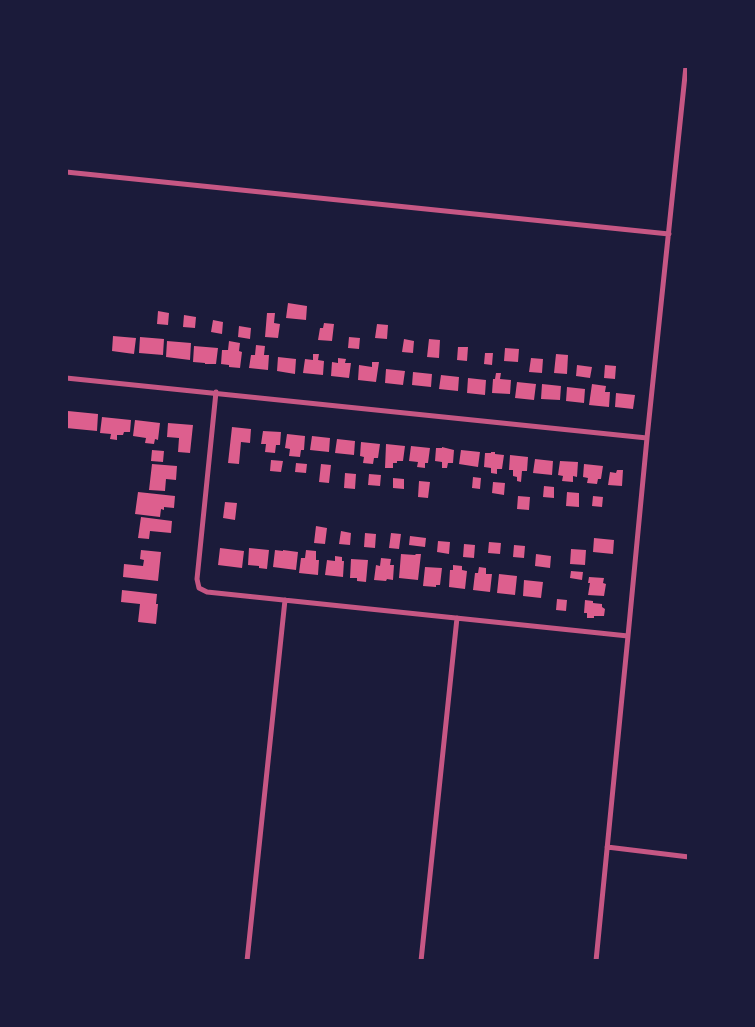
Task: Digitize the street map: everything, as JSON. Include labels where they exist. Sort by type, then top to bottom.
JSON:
[{"type":"street","points":[[596,961],[647,438],[686,66]]},
{"type":"street","points":[[66,172],[669,234]]},
{"type":"street","points":[[66,378],[647,438]]},
{"type":"street","points":[[216,392],[197,579],[199,588],[208,592],[628,636]]},
{"type":"street","points":[[246,961],[285,600]]},
{"type":"street","points":[[421,961],[457,618]]},
{"type":"street","points":[[607,847],[689,857]]},
{"type":"building","points":[[288,303],[307,306],[306,320],[286,318]]},
{"type":"building","points":[[158,311],[169,313],[168,325],[157,324]]},
{"type":"building","points":[[267,313],[275,313],[274,323],[280,324],[278,338],[265,337]]},
{"type":"building","points":[[184,315],[196,317],[195,328],[183,327]]},
{"type":"building","points":[[213,320],[223,322],[222,334],[211,332]]},
{"type":"building","points":[[324,323],[334,324],[332,341],[318,340],[320,328],[323,328]]},
{"type":"building","points":[[377,324],[388,325],[387,339],[375,338]]},
{"type":"building","points":[[239,326],[251,328],[250,339],[238,337]]},
{"type":"building","points":[[113,336],[136,338],[134,354],[112,351]]},
{"type":"building","points":[[140,337],[164,339],[163,355],[139,353]]},
{"type":"building","points":[[349,337],[360,338],[359,349],[348,348]]},
{"type":"building","points":[[404,339],[414,341],[413,353],[402,352]]},
{"type":"building","points":[[429,339],[440,340],[439,358],[427,357]]},
{"type":"building","points":[[167,341],[191,343],[190,360],[166,357]]},
{"type":"building","points":[[229,341],[240,343],[239,351],[242,352],[240,368],[221,364],[222,350],[228,350]]},
{"type":"building","points":[[256,345],[265,346],[264,355],[269,355],[268,370],[249,368],[251,355],[255,355]]},
{"type":"building","points":[[194,346],[218,348],[216,364],[193,362]]},
{"type":"building","points":[[458,347],[468,347],[467,361],[457,360]]},
{"type":"building","points":[[505,348],[519,349],[518,362],[504,361]]},
{"type":"building","points":[[485,353],[493,353],[492,365],[484,364]]},
{"type":"building","points":[[313,354],[319,354],[318,360],[324,361],[323,375],[303,373],[305,359],[313,360]]},
{"type":"building","points":[[556,354],[568,355],[567,374],[554,373]]},
{"type":"building","points":[[278,357],[296,359],[295,374],[277,371]]},
{"type":"building","points":[[338,358],[346,359],[345,363],[351,363],[349,378],[331,376],[332,362],[338,363]]},
{"type":"building","points":[[531,358],[543,359],[542,373],[529,372]]},
{"type":"building","points":[[372,362],[379,362],[376,382],[358,380],[359,365],[372,367]]},
{"type":"building","points":[[577,365],[592,367],[590,378],[576,376]]},
{"type":"building","points":[[605,365],[616,366],[615,379],[604,378]]},
{"type":"building","points":[[386,369],[405,371],[403,385],[385,383]]},
{"type":"building","points":[[413,372],[432,374],[431,387],[412,385]]},
{"type":"building","points":[[496,373],[501,373],[500,379],[511,380],[510,394],[492,393],[493,379],[495,379]]},
{"type":"building","points":[[441,375],[459,377],[458,391],[439,389]]},
{"type":"building","points":[[468,378],[486,380],[485,395],[467,393]]},
{"type":"building","points":[[517,382],[536,384],[534,400],[515,398]]},
{"type":"building","points":[[542,384],[561,386],[560,400],[541,399]]},
{"type":"building","points":[[592,384],[606,386],[605,392],[610,392],[609,407],[589,405]]},
{"type":"building","points":[[567,387],[585,389],[584,403],[566,401]]},
{"type":"building","points":[[616,393],[635,395],[633,409],[615,407]]},
{"type":"building","points":[[68,411],[98,414],[97,431],[66,428]]},
{"type":"building","points":[[102,417],[131,420],[130,432],[117,435],[117,440],[110,439],[111,434],[100,433]]},
{"type":"building","points":[[135,420],[160,423],[158,440],[155,439],[154,444],[145,443],[146,438],[133,436]]},
{"type":"building","points":[[168,423],[193,425],[190,453],[178,452],[179,438],[167,437]]},
{"type":"building","points":[[232,427],[251,429],[250,443],[241,442],[239,464],[228,463]]},
{"type":"building","points":[[263,431],[281,432],[280,445],[276,445],[275,453],[265,452],[266,444],[261,444]]},
{"type":"building","points":[[287,434],[305,436],[304,450],[301,450],[300,457],[289,456],[290,449],[285,448]]},
{"type":"building","points":[[312,436],[330,438],[329,452],[310,450]]},
{"type":"building","points":[[337,439],[355,441],[354,455],[335,453]]},
{"type":"building","points":[[361,442],[380,444],[378,458],[374,458],[373,464],[363,463],[364,457],[360,456]]},
{"type":"building","points":[[386,444],[405,446],[403,461],[393,463],[393,468],[385,468]]},
{"type":"building","points":[[411,446],[430,448],[428,463],[425,463],[425,468],[417,467],[418,462],[409,461]]},
{"type":"building","points":[[442,447],[454,450],[453,463],[448,463],[447,468],[442,468],[442,462],[435,461],[436,448]]},
{"type":"building","points":[[152,450],[164,451],[163,462],[151,461]]},
{"type":"building","points":[[461,450],[480,452],[478,467],[459,464]]},
{"type":"building","points":[[491,452],[504,455],[502,469],[497,469],[497,474],[491,473],[491,468],[484,467],[485,453]]},
{"type":"building","points":[[510,455],[528,457],[527,471],[522,471],[521,482],[517,481],[517,477],[513,476],[513,470],[509,470]]},
{"type":"building","points":[[535,459],[553,461],[552,475],[533,473]]},
{"type":"building","points":[[271,460],[283,461],[281,472],[270,471]]},
{"type":"building","points":[[560,461],[578,462],[577,477],[573,476],[573,482],[562,481],[563,476],[558,475]]},
{"type":"building","points":[[296,463],[307,464],[306,473],[295,472]]},
{"type":"building","points":[[152,464],[177,466],[176,480],[166,479],[165,491],[149,490]]},
{"type":"building","points":[[321,464],[331,465],[329,483],[319,482]]},
{"type":"building","points":[[584,464],[603,466],[601,479],[598,479],[597,484],[587,483],[588,478],[583,477]]},
{"type":"building","points":[[617,470],[623,470],[622,486],[608,485],[610,472],[616,473]]},
{"type":"building","points":[[345,473],[356,474],[355,489],[344,488]]},
{"type":"building","points":[[369,474],[381,475],[380,486],[368,485]]},
{"type":"building","points":[[473,477],[481,478],[480,489],[472,488]]},
{"type":"building","points":[[393,478],[404,479],[404,489],[393,488]]},
{"type":"building","points":[[419,481],[430,482],[428,498],[418,497]]},
{"type":"building","points":[[493,482],[505,483],[504,495],[492,493]]},
{"type":"building","points":[[544,486],[554,487],[554,498],[543,497]]},
{"type":"building","points":[[138,492],[175,496],[174,508],[164,507],[164,510],[161,509],[160,517],[135,514]]},
{"type":"building","points":[[567,492],[579,493],[579,507],[566,506]]},
{"type":"building","points":[[518,496],[530,497],[529,510],[517,509]]},
{"type":"building","points":[[593,496],[603,497],[602,507],[592,506]]},
{"type":"building","points":[[225,502],[237,503],[235,520],[223,518]]},
{"type":"building","points":[[141,517],[172,521],[171,533],[150,531],[149,539],[138,538]]},
{"type":"building","points":[[316,526],[327,528],[325,544],[314,543]]},
{"type":"building","points":[[341,531],[351,533],[350,545],[339,544]]},
{"type":"building","points":[[365,533],[376,534],[375,548],[364,547]]},
{"type":"building","points":[[391,533],[401,534],[399,549],[389,548]]},
{"type":"building","points":[[410,536],[426,538],[425,547],[409,545]]},
{"type":"building","points":[[594,538],[614,540],[613,554],[593,552]]},
{"type":"building","points":[[438,541],[450,542],[449,554],[437,552]]},
{"type":"building","points":[[489,542],[501,543],[500,554],[488,553]]},
{"type":"building","points":[[464,544],[475,545],[474,558],[463,557]]},
{"type":"building","points":[[514,545],[525,546],[524,558],[513,557]]},
{"type":"building","points":[[220,548],[244,551],[242,568],[218,565]]},
{"type":"building","points":[[249,548],[269,550],[267,569],[248,565]]},
{"type":"building","points":[[571,549],[586,550],[585,565],[570,564]]},
{"type":"building","points":[[141,550],[161,552],[158,581],[123,577],[124,564],[143,566],[144,560],[140,559]]},
{"type":"building","points":[[275,550],[298,552],[296,570],[273,567]]},
{"type":"building","points":[[306,550],[316,551],[316,560],[319,560],[318,575],[299,573],[301,558],[305,558]]},
{"type":"building","points":[[401,554],[421,554],[418,580],[399,578]]},
{"type":"building","points":[[536,554],[551,556],[550,568],[535,566]]},
{"type":"building","points":[[335,556],[342,557],[342,561],[344,561],[343,577],[325,575],[327,560],[335,561]]},
{"type":"building","points":[[381,558],[391,559],[390,565],[394,565],[393,580],[374,580],[376,565],[380,566]]},
{"type":"building","points":[[351,559],[368,560],[366,582],[357,581],[357,578],[350,578]]},
{"type":"building","points":[[453,565],[462,566],[462,570],[467,571],[465,589],[449,587],[450,570],[453,570]]},
{"type":"building","points":[[425,567],[442,568],[440,585],[436,585],[436,587],[423,586]]},
{"type":"building","points":[[479,567],[486,568],[486,574],[492,574],[490,592],[473,590],[475,573],[478,573]]},
{"type":"building","points":[[571,571],[583,572],[582,580],[570,578]]},
{"type":"building","points":[[499,574],[517,576],[515,595],[497,593]]},
{"type":"building","points":[[589,577],[604,578],[603,583],[606,584],[604,596],[588,595]]},
{"type":"building","points":[[524,580],[543,582],[541,598],[523,596]]},
{"type":"building","points":[[122,590],[157,594],[156,624],[138,622],[140,604],[121,602]]},
{"type":"building","points":[[557,599],[567,600],[566,611],[556,610]]},
{"type":"building","points":[[585,600],[602,604],[602,607],[605,609],[604,616],[587,618],[587,613],[584,613]]}]
